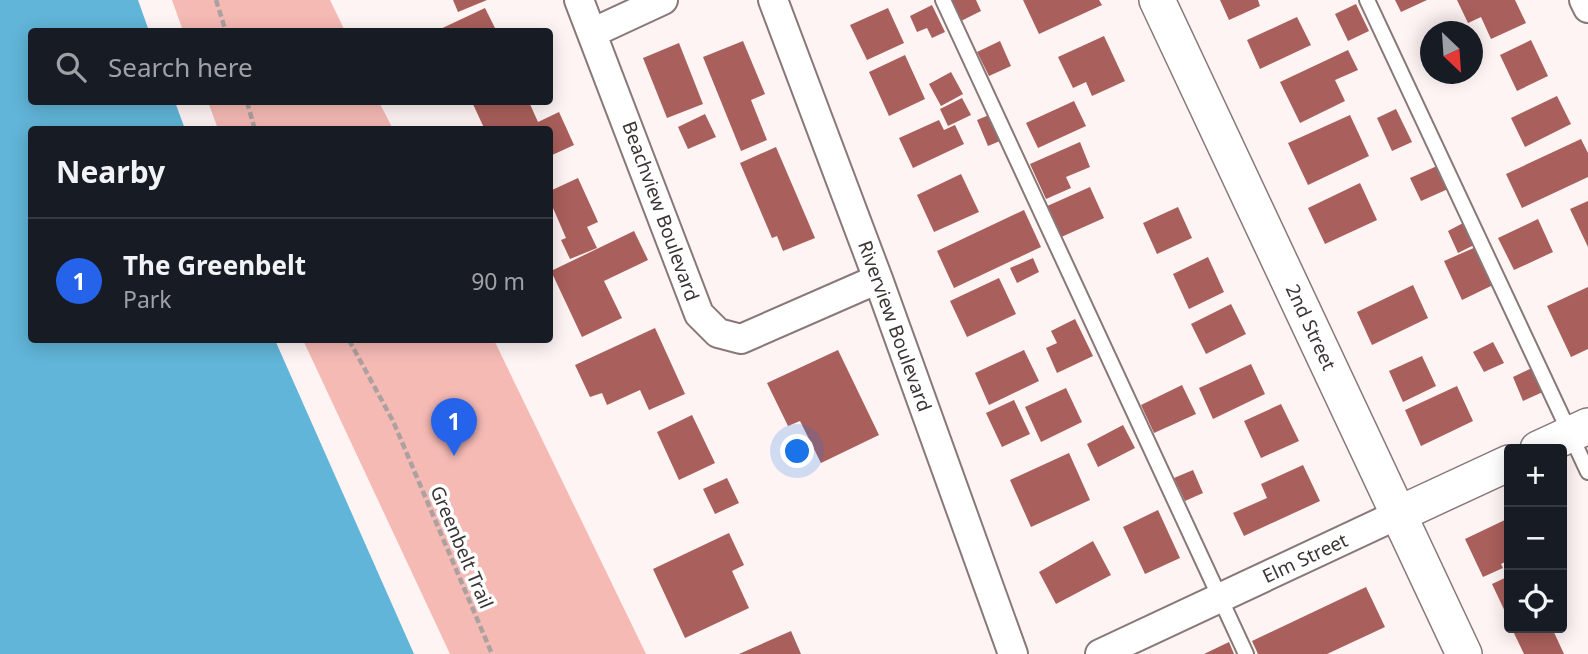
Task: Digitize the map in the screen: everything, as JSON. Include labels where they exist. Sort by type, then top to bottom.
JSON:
[{"type":"street","name":"Beachview Boulevard","points":[[579,0],[594,32],[699,314],[718,333],[741,339],[878,279]]},
{"type":"street","points":[[594,32],[663,0]]},
{"type":"street","name":"Riverview Boulevard","points":[[773,0],[878,279],[1013,654]]},
{"type":"street","name":"2nd Street","points":[[1157,0],[1464,654]]},
{"type":"street","points":[[1584,0],[1588,8]]},
{"type":"street","points":[[1549,444],[1579,430]]},
{"type":"street","name":"Elm Street","points":[[1100,654],[1504,465]]},
{"type":"lane","points":[[943,0],[1246,654]]},
{"type":"lane","points":[[1367,0],[1579,430],[1588,472]]},
{"type":"path","points":[[216,0],[225,28]]},
{"type":"path","points":[[248,105],[254,126]]},
{"type":"path","name":"Greenbelt Trail","points":[[351,343],[393,421],[492,654]]},
{"type":"shaded area","points":[[172,0],[330,0],[344,28],[182,28]]},
{"type":"shaded area","points":[[209,105],[381,105],[391,126],[217,126]]},
{"type":"shaded area","points":[[304,343],[495,343],[646,654],[450,654]]},
{"type":"water","points":[[0,0],[138,0],[148,28],[28,28],[28,105],[176,105],[184,126],[28,126],[28,343],[276,343],[414,654],[0,654]]},
{"type":"building","points":[[453,0],[487,0],[458,12]]},
{"type":"building","points":[[951,0],[976,0],[981,11],[961,21]]},
{"type":"building","points":[[1023,0],[1099,0],[1102,5],[1039,34]]},
{"type":"building","points":[[1220,0],[1258,0],[1260,6],[1229,20]]},
{"type":"building","points":[[1395,0],[1427,0],[1401,12]]},
{"type":"building","points":[[1457,0],[1515,0],[1526,23],[1491,39],[1481,17],[1467,21]]},
{"type":"building","points":[[1356,4],[1369,31],[1348,41],[1335,14]]},
{"type":"building","points":[[932,5],[945,32],[932,38],[927,28],[917,32],[910,16]]},
{"type":"building","points":[[485,8],[495,28],[442,28]]},
{"type":"building","points":[[888,8],[904,43],[867,60],[850,25]]},
{"type":"building","points":[[1297,17],[1311,45],[1260,69],[1247,40]]},
{"type":"building","points":[[1104,36],[1125,81],[1092,96],[1086,82],[1073,88],[1058,57]]},
{"type":"building","points":[[1531,40],[1548,76],[1517,91],[1500,55]]},
{"type":"building","points":[[743,41],[765,94],[751,100],[767,140],[741,151],[703,57]]},
{"type":"building","points":[[1000,41],[1011,66],[989,76],[977,52]]},
{"type":"building","points":[[679,43],[703,104],[667,118],[643,58]]},
{"type":"building","points":[[1348,50],[1358,70],[1335,80],[1345,101],[1300,123],[1280,82]]},
{"type":"building","points":[[905,55],[925,99],[889,116],[869,72]]},
{"type":"building","points":[[951,72],[963,94],[941,106],[929,84]]},
{"type":"building","points":[[1557,96],[1571,124],[1525,147],[1511,118]]},
{"type":"building","points":[[962,98],[971,115],[948,126],[940,109]]},
{"type":"building","points":[[1074,101],[1086,126],[1038,148],[1026,123]]},
{"type":"building","points":[[473,105],[530,105],[538,122],[559,112],[574,145],[553,155],[553,126],[483,126]]},
{"type":"building","points":[[1396,109],[1412,142],[1392,151],[1377,118]]},
{"type":"building","points":[[705,114],[716,137],[688,149],[678,127]]},
{"type":"building","points":[[989,115],[1000,141],[988,146],[977,120]]},
{"type":"building","points":[[1350,115],[1369,156],[1308,185],[1288,143]]},
{"type":"building","points":[[939,120],[944,130],[955,125],[964,144],[913,168],[899,138]]},
{"type":"building","points":[[1581,139],[1588,153],[1588,177],[1522,208],[1506,174]]},
{"type":"building","points":[[1080,142],[1090,167],[1066,177],[1071,188],[1046,199],[1030,164]]},
{"type":"building","points":[[776,147],[815,238],[783,251],[777,236],[772,238],[740,163]]},
{"type":"building","points":[[1437,166],[1448,189],[1421,201],[1410,178]]},
{"type":"building","points":[[961,174],[979,212],[934,232],[917,195]]},
{"type":"building","points":[[578,178],[598,222],[587,227],[597,248],[570,259],[561,240],[566,238],[553,208],[553,190]]},
{"type":"building","points":[[1360,183],[1377,220],[1325,244],[1308,208]]},
{"type":"building","points":[[1090,187],[1104,218],[1059,238],[1045,207]]},
{"type":"building","points":[[1588,201],[1588,247],[1570,209]]},
{"type":"building","points":[[1178,207],[1192,238],[1157,254],[1143,223]]},
{"type":"building","points":[[1024,210],[1041,247],[954,288],[937,251]]},
{"type":"building","points":[[1538,219],[1553,252],[1514,270],[1498,238]]},
{"type":"building","points":[[1465,222],[1476,244],[1458,253],[1448,231]]},
{"type":"building","points":[[634,231],[648,260],[604,281],[622,318],[582,337],[553,270]]},
{"type":"building","points":[[1476,247],[1493,285],[1462,300],[1444,261]]},
{"type":"building","points":[[1208,257],[1224,292],[1189,309],[1173,274]]},
{"type":"building","points":[[1033,258],[1039,272],[1017,283],[1010,268]]},
{"type":"building","points":[[999,278],[1016,314],[967,337],[950,301]]},
{"type":"building","points":[[1413,285],[1428,318],[1372,345],[1357,312]]},
{"type":"building","points":[[1588,287],[1588,349],[1571,357],[1547,306]]},
{"type":"building","points":[[1231,304],[1246,334],[1206,354],[1191,324]]},
{"type":"building","points":[[1075,319],[1093,356],[1057,373],[1046,348],[1057,343],[1051,331]]},
{"type":"building","points":[[655,328],[685,394],[649,410],[640,390],[607,405],[602,393],[590,397],[575,365]]},
{"type":"building","points":[[1493,342],[1504,363],[1484,372],[1473,352]]},
{"type":"building","points":[[838,350],[879,435],[821,463],[800,421],[788,426],[767,383]]},
{"type":"building","points":[[1024,350],[1039,381],[989,405],[975,373]]},
{"type":"building","points":[[1422,356],[1436,386],[1403,402],[1389,371]]},
{"type":"building","points":[[1251,364],[1265,394],[1213,419],[1199,388]]},
{"type":"building","points":[[1534,367],[1545,391],[1523,401],[1513,377]]},
{"type":"building","points":[[1182,385],[1196,414],[1154,433],[1141,405]]},
{"type":"building","points":[[1457,386],[1473,421],[1421,446],[1405,410]]},
{"type":"building","points":[[1066,388],[1082,422],[1041,442],[1025,407]]},
{"type":"building","points":[[1014,400],[1030,434],[1002,447],[986,413]]},
{"type":"building","points":[[1281,404],[1299,441],[1261,458],[1244,421]]},
{"type":"building","points":[[692,415],[715,463],[679,480],[657,432]]},
{"type":"building","points":[[1123,425],[1135,448],[1098,467],[1087,444]]},
{"type":"building","points":[[1069,453],[1090,500],[1031,527],[1010,480]]},
{"type":"building","points":[[1303,465],[1320,501],[1244,536],[1233,513],[1267,498],[1261,484]]},
{"type":"building","points":[[1193,470],[1203,493],[1185,501],[1174,478]]},
{"type":"building","points":[[727,478],[739,503],[715,514],[703,489]]},
{"type":"building","points":[[1158,510],[1180,558],[1145,574],[1123,527]]},
{"type":"building","points":[[1504,520],[1503,568],[1483,577],[1465,539]]},
{"type":"building","points":[[729,533],[744,565],[732,571],[749,608],[685,638],[653,569]]},
{"type":"building","points":[[1093,541],[1111,575],[1056,604],[1039,572]]},
{"type":"building","points":[[1504,578],[1504,609],[1492,584]]},
{"type":"building","points":[[1366,587],[1385,627],[1327,654],[1258,654],[1252,641]]},
{"type":"building","points":[[791,631],[801,654],[739,654]]},
{"type":"building","points":[[1514,633],[1554,633],[1564,654],[1524,654]]},
{"type":"building","points":[[1229,642],[1234,654],[1204,654]]},
{"type":"place","name":"The Greenbelt","points":[[454,456]]}]
